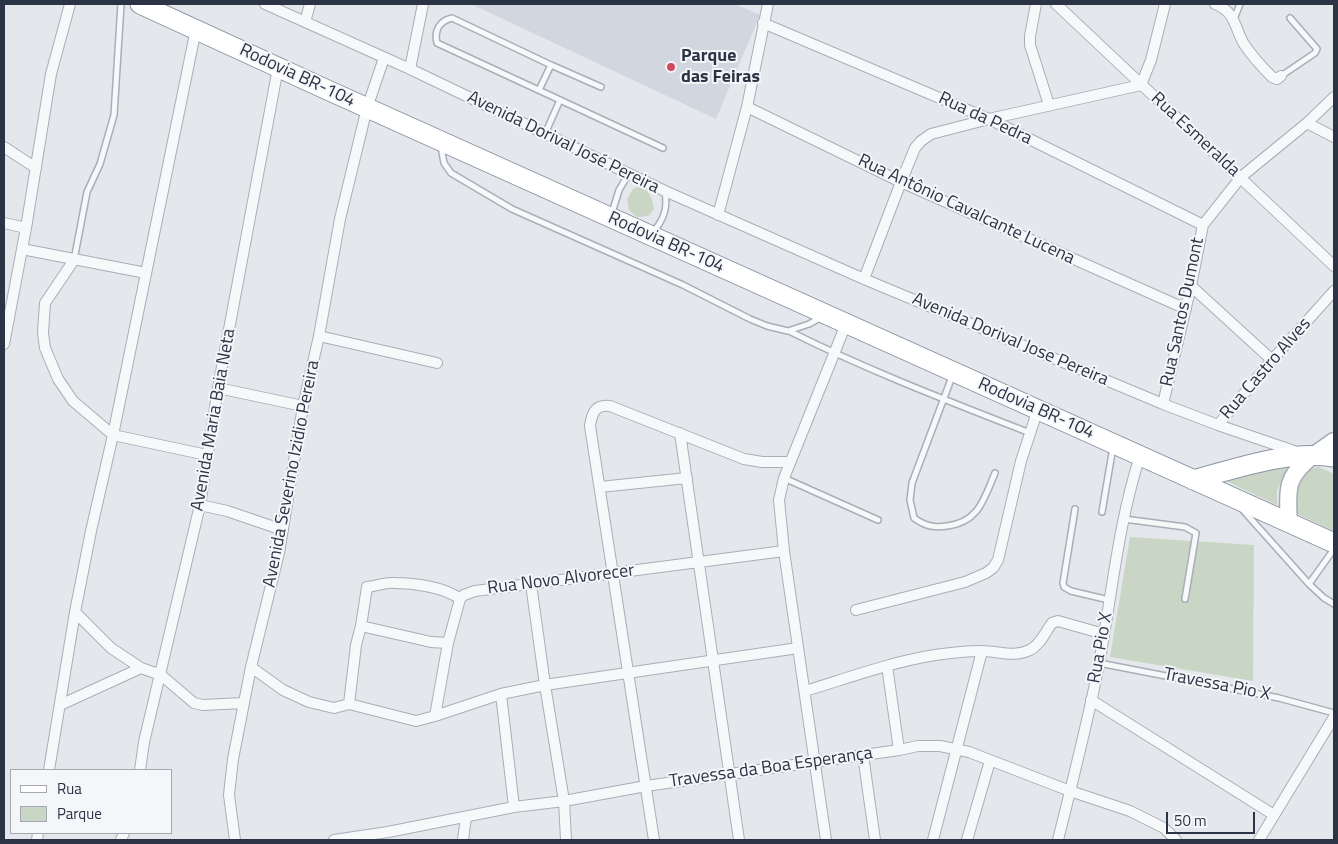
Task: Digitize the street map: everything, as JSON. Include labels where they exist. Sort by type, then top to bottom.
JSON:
[{"type":"highway","name":"Rodovia BR-104","points":[[140,4],[278,68],[1334,543]]},
{"type":"highway","points":[[1193,480],[1269,461],[1310,455],[1334,457]]},
{"type":"main road","points":[[1289,523],[1290,483],[1310,455],[1334,441]]},
{"type":"street","points":[[4,344],[26,228],[51,74],[70,4]]},
{"type":"street","name":"Avenida Dorival José Pereira","points":[[265,4],[410,69],[628,175],[718,214]]},
{"type":"street","points":[[306,22],[310,4]]},
{"type":"street","points":[[410,69],[422,4]]},
{"type":"street","points":[[718,214],[748,107],[768,4]]},
{"type":"street","points":[[1036,4],[1030,45],[1049,106]]},
{"type":"street","name":"Rua Esmeralda","points":[[1056,4],[1334,266]]},
{"type":"street","points":[[864,278],[915,148],[921,141],[931,134],[989,119],[1140,85],[1151,60],[1165,4]]},
{"type":"street","points":[[1215,4],[1234,19],[1243,42],[1274,79],[1281,76]]},
{"type":"street","name":"Rua da Pedra","points":[[763,22],[989,119],[1203,225]]},
{"type":"street","points":[[49,769],[75,612],[196,29]]},
{"type":"street","name":"Avenida Severino Izidio Pereira","points":[[235,840],[229,795],[233,759],[251,667],[279,553],[303,406],[319,336],[340,219],[367,108],[384,58]]},
{"type":"street","name":"Avenida Maria Baia Neta","points":[[140,769],[144,742],[200,505],[218,388],[278,68]]},
{"type":"street","name":"Rua Santos Dumont","points":[[1163,404],[1186,309],[1203,225],[1241,177],[1307,123],[1334,97]]},
{"type":"street","name":"Rua Antônio Cavalcante Lucena","points":[[748,107],[901,182],[1186,309]]},
{"type":"street","points":[[1307,123],[1334,137]]},
{"type":"street","points":[[4,147],[36,168]]},
{"type":"street","name":"Avenida Dorival Jose Pereira","points":[[718,214],[864,278],[1163,404],[1218,425],[1310,455]]},
{"type":"street","points":[[4,223],[26,228]]},
{"type":"street","points":[[22,249],[146,273]]},
{"type":"street","points":[[74,260],[45,303],[43,333],[45,348],[58,379],[74,401],[113,435],[207,455]]},
{"type":"street","points":[[1191,286],[1272,360]]},
{"type":"street","name":"Rua Castro Alves","points":[[1218,425],[1272,360],[1334,291]]},
{"type":"street","points":[[826,840],[784,551],[780,500],[784,478],[790,462],[846,324]]},
{"type":"street","points":[[319,336],[437,363]]},
{"type":"street","points":[[218,388],[303,406]]},
{"type":"street","points":[[654,840],[590,426],[594,410],[603,405],[610,406],[680,432],[744,460],[790,462]]},
{"type":"street","points":[[856,610],[965,582],[993,568],[1000,553],[1021,461],[1038,409]]},
{"type":"street","points":[[680,432],[739,840]]},
{"type":"street","name":"Rua Pio X","points":[[1058,840],[1099,663],[1124,519],[1133,477],[1140,456]]},
{"type":"street","points":[[600,487],[687,478]]},
{"type":"street","points":[[200,505],[227,511],[283,530]]},
{"type":"street","name":"Rua Novo Alvorecer","points":[[460,599],[464,595],[475,592],[784,551]]},
{"type":"street","points":[[349,704],[356,645],[367,587],[394,582],[452,593],[460,599],[448,643],[435,716]]},
{"type":"street","points":[[531,584],[564,801],[566,840]]},
{"type":"street","points":[[75,612],[111,648],[141,668],[161,674],[194,702],[203,706],[244,703]]},
{"type":"street","points":[[805,690],[887,666],[935,655],[982,651],[1004,654],[1020,653],[1039,644],[1052,623],[1058,621],[1104,634]]},
{"type":"street","points":[[361,626],[430,642],[448,643]]},
{"type":"street","points":[[251,667],[283,690],[309,702],[334,708],[349,704],[416,721],[501,694],[545,685],[798,648]]},
{"type":"street","points":[[933,840],[982,651]]},
{"type":"street","points":[[887,666],[899,750]]},
{"type":"street","points":[[60,705],[141,668]]},
{"type":"street","points":[[501,694],[514,807]]},
{"type":"street","points":[[1091,700],[1274,815]]},
{"type":"street","points":[[1260,840],[1334,717]]},
{"type":"street","name":"Travessa da Boa Esperança","points":[[334,840],[360,839],[514,807],[564,801],[646,786],[918,746],[940,746],[956,748],[1070,791],[1130,811],[1164,828],[1176,840]]},
{"type":"street","points":[[863,755],[875,840]]},
{"type":"street","points":[[967,840],[990,761]]},
{"type":"street","points":[[463,840],[466,817]]},
{"type":"lane","points":[[74,260],[87,192],[100,164],[114,115],[121,4]]},
{"type":"lane","points":[[1234,19],[1240,4]]},
{"type":"lane","points":[[601,87],[452,18],[440,24],[436,32],[437,43],[663,148]]},
{"type":"lane","points":[[1281,76],[1317,50],[1290,18]]},
{"type":"lane","points":[[539,90],[551,64]]},
{"type":"lane","points":[[545,134],[560,100]]},
{"type":"lane","points":[[440,141],[444,163],[451,173],[512,209],[683,285],[750,319],[767,326],[788,330],[834,354],[943,399],[1030,432]]},
{"type":"lane","points":[[611,218],[619,190],[628,175]]},
{"type":"lane","points":[[650,235],[664,216],[667,204],[664,191]]},
{"type":"lane","points":[[788,330],[809,324],[826,314]]},
{"type":"lane","points":[[954,372],[912,484],[910,500],[914,518],[928,527],[958,525],[969,519],[977,512],[995,473]]},
{"type":"lane","points":[[1102,512],[1114,444]]},
{"type":"lane","points":[[784,478],[878,520]]},
{"type":"lane","points":[[1230,496],[1309,584],[1324,598],[1334,604]]},
{"type":"lane","points":[[1075,509],[1063,583],[1064,587],[1071,591],[1110,600]]},
{"type":"lane","points":[[1124,519],[1185,527],[1196,533],[1185,598]]},
{"type":"lane","points":[[1309,584],[1334,549]]},
{"type":"lane","name":"Travessa Pio X","points":[[1099,663],[1279,698],[1334,713]]},
{"type":"shaded area","name":"Parque das Feiras","points":[[471,4],[735,4],[760,15],[716,119]]},
{"type":"green space","points":[[640,186],[650,195],[654,209],[648,216],[637,217],[629,210],[627,199],[633,189]]},
{"type":"green space","points":[[1300,461],[1284,475],[1277,491],[1277,505],[1226,481]]},
{"type":"green space","points":[[1319,467],[1334,474],[1334,531],[1291,511],[1300,476],[1310,469]]},
{"type":"green space","points":[[1130,537],[1254,545],[1253,681],[1110,657]]},
{"type":"place","name":"Parque das Feiras","points":[[671,67]]}]
